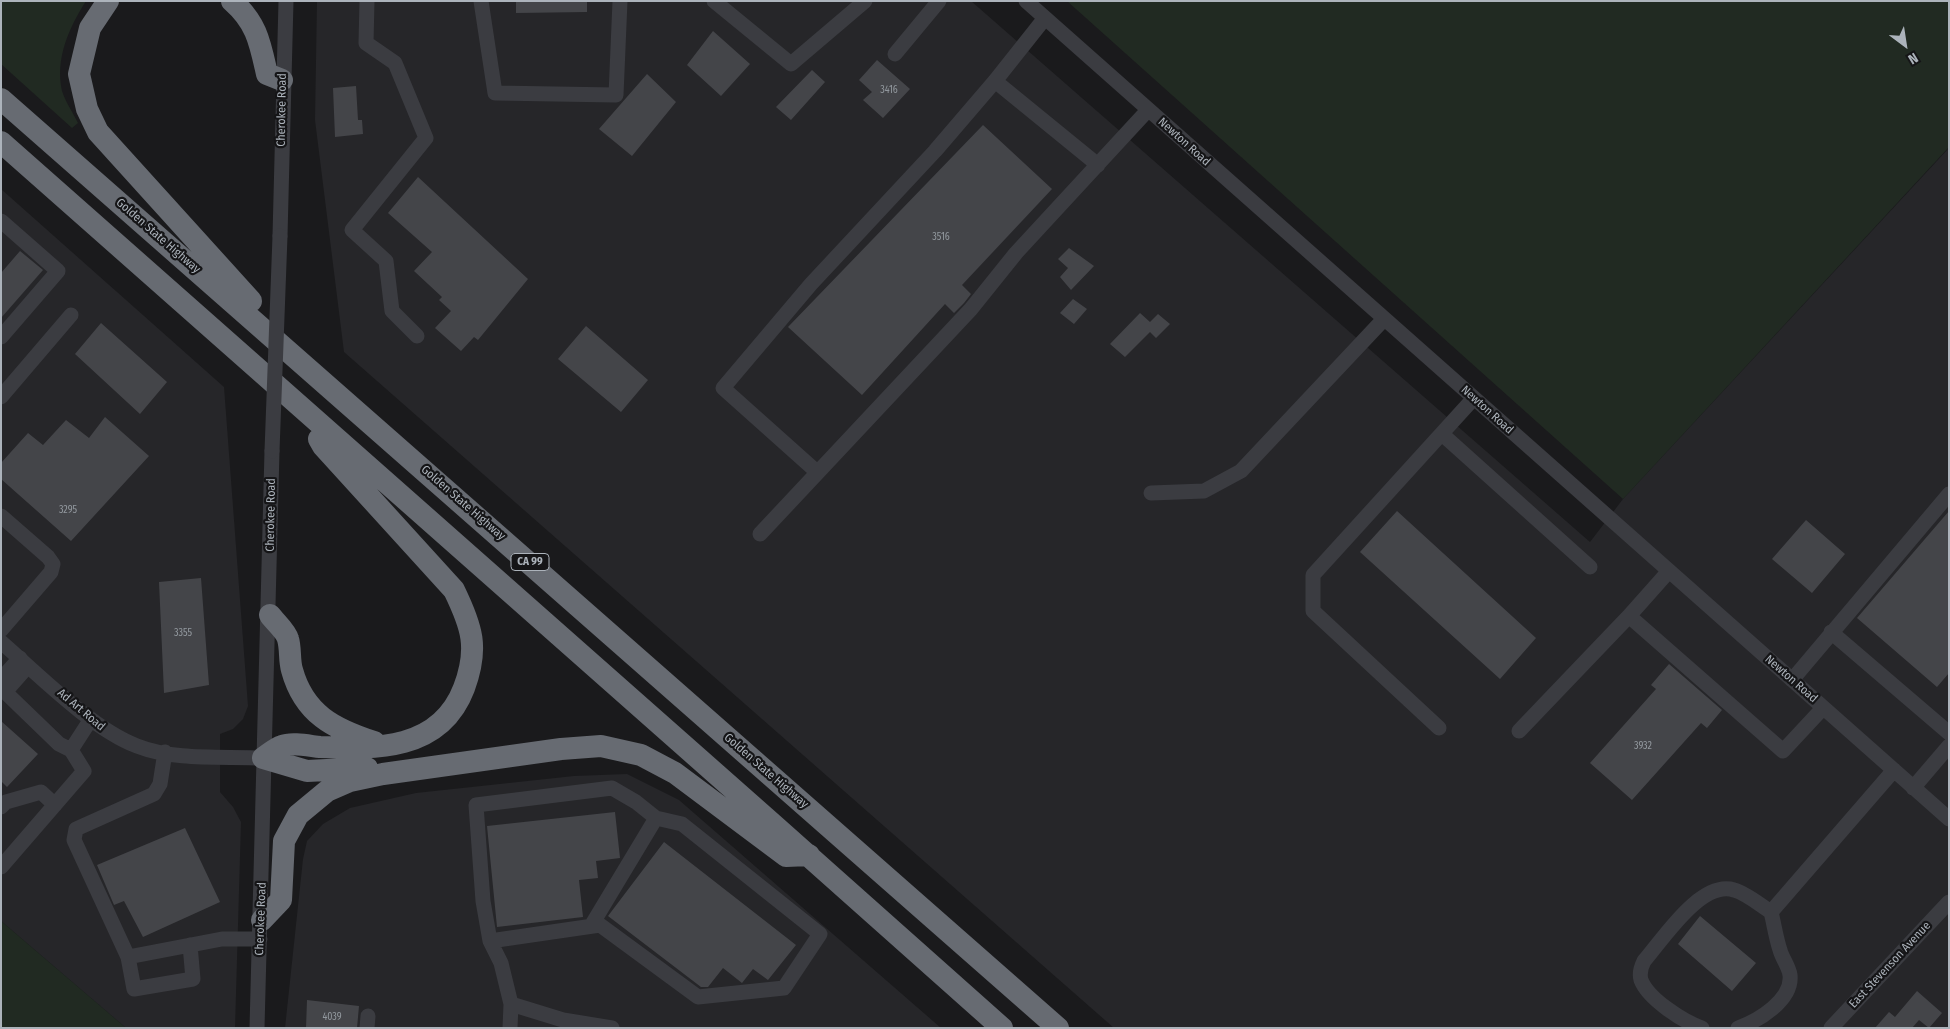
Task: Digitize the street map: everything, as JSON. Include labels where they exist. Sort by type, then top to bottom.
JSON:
[{"type":"highway","points":[[108,1],[90,28],[79,74],[87,109],[98,132],[247,295],[275,338]]},
{"type":"highway","points":[[232,1],[244,12],[259,36],[267,74],[282,80]]},
{"type":"highway","name":"Golden State Highway","points":[[1,99],[1058,1028]]},
{"type":"highway","name":"CA 99","points":[[1,142],[306,414],[810,855],[1002,1028]]},
{"type":"highway","points":[[262,758],[283,745],[369,749],[403,743],[426,734],[443,722],[459,700],[472,668],[474,642],[467,617],[454,590],[322,446],[306,414]]},
{"type":"highway","points":[[270,615],[288,638],[292,669],[301,693],[313,709],[332,726],[385,745]]},
{"type":"highway","points":[[261,929],[281,900],[284,841],[298,815],[326,791],[350,781],[383,774],[561,749],[601,746],[641,755],[674,773],[786,856],[810,855]]},
{"type":"highway","points":[[262,758],[307,771],[368,768],[383,774]]},
{"type":"street","name":"Cherokee Road","points":[[257,1028],[261,929],[262,758],[270,615],[272,451],[280,236],[282,80],[286,1]]},
{"type":"street","points":[[367,1],[366,43],[395,63],[426,138],[352,230],[386,261],[392,311],[418,336]]},
{"type":"street","points":[[481,1],[495,93],[616,95],[620,1]]},
{"type":"street","points":[[714,1],[791,64],[865,1]]},
{"type":"street","points":[[895,54],[939,1]]},
{"type":"street","name":"Newton Road","points":[[1026,1],[1949,819]]},
{"type":"street","points":[[817,472],[723,388],[811,284],[935,151],[995,81],[1045,18]]},
{"type":"street","points":[[995,81],[1098,165]]},
{"type":"street","points":[[760,534],[971,309],[1016,253],[1148,110]]},
{"type":"street","points":[[1,221],[58,271],[1,337]]},
{"type":"street","points":[[1,397],[71,315]]},
{"type":"street","points":[[1151,493],[1204,491],[1222,483],[1240,471],[1384,319]]},
{"type":"street","points":[[1439,728],[1313,611],[1313,584],[1314,575],[1474,398]]},
{"type":"street","points":[[1442,434],[1590,567]]},
{"type":"street","points":[[1792,680],[1949,494]]},
{"type":"street","points":[[1,516],[48,557],[53,564],[51,572],[1,630]]},
{"type":"street","points":[[1519,731],[1629,616],[1669,571]]},
{"type":"street","points":[[1629,616],[1783,751],[1823,708]]},
{"type":"street","points":[[1831,632],[1949,733]]},
{"type":"street","name":"Ad Art Road","points":[[1,642],[106,731],[138,747],[165,752],[262,758]]},
{"type":"street","points":[[1,867],[84,771],[71,750],[59,744],[2,689],[24,662]]},
{"type":"street","points":[[71,750],[91,719]]},
{"type":"street","points":[[1913,788],[1949,746]]},
{"type":"street","points":[[165,752],[160,784],[154,794],[76,829],[74,840],[128,957],[134,989],[193,979],[190,945]]},
{"type":"street","points":[[1771,912],[1894,770]]},
{"type":"street","points":[[490,940],[600,924],[698,997],[784,988],[820,934],[682,824],[656,818],[636,802],[612,788],[476,805],[484,901],[490,940],[501,963],[511,1004],[510,1028]]},
{"type":"street","points":[[1,807],[6,802],[41,792],[55,805]]},
{"type":"street","points":[[592,926],[656,818]]},
{"type":"street","points":[[1702,1028],[1690,1024],[1648,991],[1641,980],[1640,971],[1644,961],[1699,897],[1721,887],[1736,890],[1771,912],[1780,950],[1790,976],[1788,988],[1780,1000],[1745,1026]]},
{"type":"street","name":"East Stevenson Avenue","points":[[1831,1028],[1949,902]]},
{"type":"street","points":[[128,957],[222,939],[261,929]]},
{"type":"street","points":[[511,1004],[563,1020],[612,1028]]},
{"type":"shaded area","points":[[1,1],[86,1],[69,33],[60,67],[62,91],[78,123],[72,128],[1,64]]},
{"type":"shaded area","points":[[317,1],[971,1],[1590,542],[1623,499],[1949,148],[1949,1028],[1114,1028],[344,352],[315,120]]},
{"type":"shaded area","points":[[1067,1],[1949,1],[1949,147],[1623,499]]},
{"type":"shaded area","points":[[1,189],[224,387],[248,706],[243,719],[233,729],[220,734],[220,792],[233,807],[241,822],[235,1028],[126,1028],[1,921]]},
{"type":"shaded area","points":[[627,774],[679,800],[941,1028],[285,1028],[303,859],[307,841],[323,824],[350,808],[416,793],[574,776]]},
{"type":"shaded area","points":[[1,921],[126,1028],[1,1028]]},
{"type":"building","points":[[516,1],[587,1],[587,12],[516,13]]},
{"type":"building","points":[[713,31],[750,64],[721,96],[687,65]]},
{"type":"building","points":[[877,60],[910,89],[883,118],[863,100],[872,92],[859,80]]},
{"type":"building","points":[[812,70],[825,82],[791,120],[776,107]]},
{"type":"building","points":[[647,74],[676,102],[632,156],[599,129]]},
{"type":"building","points":[[356,86],[358,120],[362,120],[363,134],[335,137],[333,88]]},
{"type":"building","points":[[983,125],[1052,189],[962,285],[971,294],[964,303],[954,313],[945,304],[862,395],[788,327]]},
{"type":"building","points":[[418,177],[528,279],[478,340],[474,337],[461,351],[435,328],[451,311],[439,300],[442,297],[414,271],[432,252],[388,213]]},
{"type":"building","points":[[1069,248],[1094,266],[1071,290],[1060,277],[1068,268],[1058,259]]},
{"type":"building","points":[[20,251],[43,270],[1,318],[1,273]]},
{"type":"building","points":[[1073,299],[1087,309],[1074,324],[1060,313]]},
{"type":"building","points":[[1140,313],[1150,322],[1158,314],[1170,324],[1156,338],[1150,332],[1125,357],[1110,344]]},
{"type":"building","points":[[101,323],[167,382],[140,414],[75,354]]},
{"type":"building","points":[[586,326],[648,380],[621,412],[558,359]]},
{"type":"building","points":[[105,417],[149,456],[71,541],[1,479],[1,463],[28,433],[43,445],[66,420],[89,438]]},
{"type":"building","points":[[1397,511],[1536,638],[1500,679],[1360,552]]},
{"type":"building","points":[[1949,511],[1949,673],[1937,687],[1857,618]]},
{"type":"building","points":[[1806,520],[1845,554],[1812,593],[1772,559]]},
{"type":"building","points":[[201,578],[209,685],[164,693],[159,582]]},
{"type":"building","points":[[1669,664],[1722,710],[1707,728],[1701,723],[1632,800],[1590,763],[1656,689],[1651,685]]},
{"type":"building","points":[[1,721],[38,754],[7,787],[1,781]]},
{"type":"building","points":[[615,812],[620,858],[596,861],[598,878],[579,880],[583,917],[497,927],[487,826]]},
{"type":"building","points":[[185,828],[220,902],[143,937],[124,901],[114,905],[97,865]]},
{"type":"building","points":[[664,842],[796,945],[768,980],[753,969],[742,983],[723,968],[708,987],[701,987],[608,916]]},
{"type":"building","points":[[1700,916],[1756,963],[1732,991],[1678,944]]},
{"type":"building","points":[[1917,991],[1942,1013],[1929,1028],[1919,1020],[1912,1028],[1875,1028],[1889,1012],[1895,1017]]},
{"type":"building","points":[[307,1000],[359,1006],[357,1028],[306,1028]]}]
